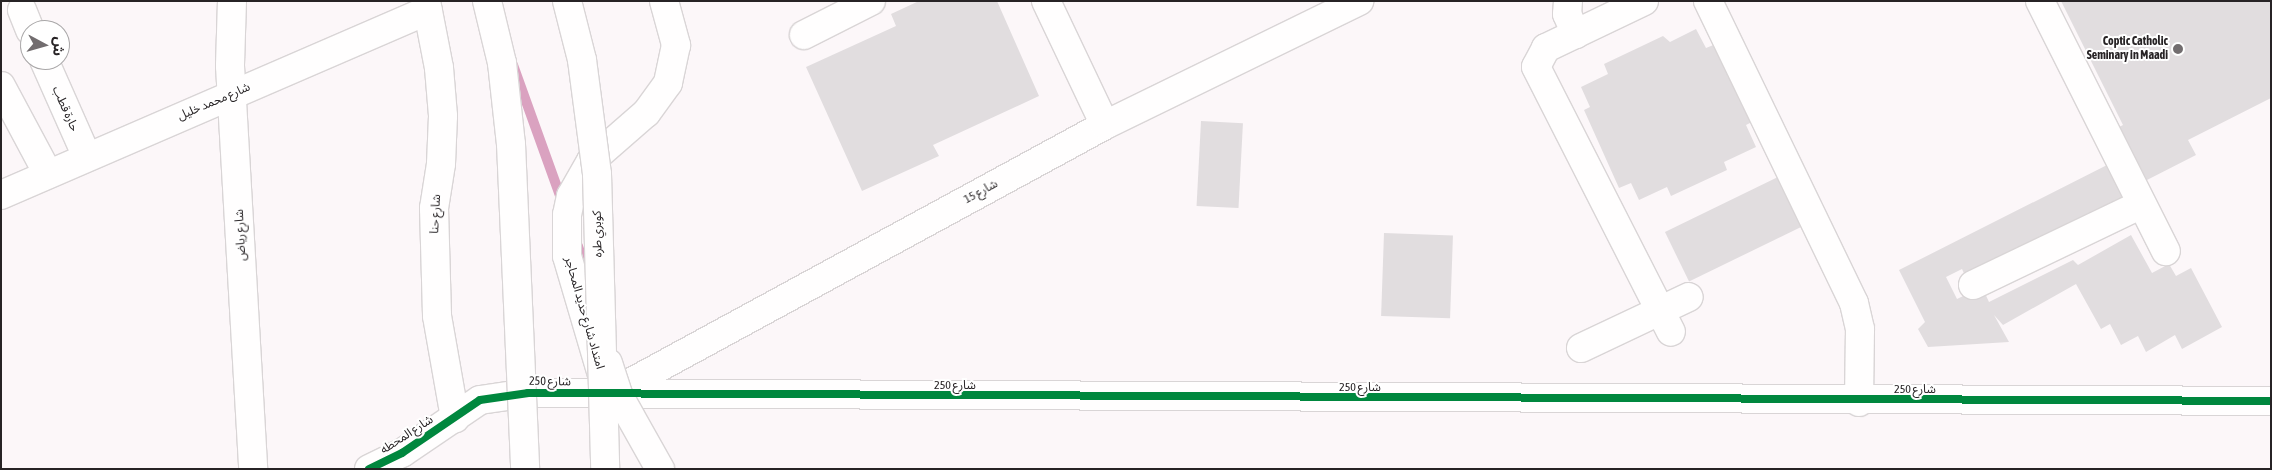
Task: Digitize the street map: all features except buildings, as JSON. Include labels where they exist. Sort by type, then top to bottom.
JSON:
[{"type":"street","name":"شارع رياض","points":[[232,1],[231,94],[253,469]]},
{"type":"street","points":[[486,1],[502,63],[511,144],[525,469]]},
{"type":"street","name":"كوبري طره","points":[[567,1],[582,60],[597,174],[599,338],[605,469]]},
{"type":"street","name":"امتداد شارع حديد المحاجر","points":[[608,395],[567,256],[566,216],[574,189],[591,160],[646,113],[668,83],[676,45],[664,1]]},
{"type":"street","points":[[804,34],[871,1]]},
{"type":"street","points":[[1046,1],[1105,125]]},
{"type":"street","name":"شارع 15","points":[[608,395],[1105,125],[1359,1]]},
{"type":"street","points":[[1568,1],[1567,14],[1576,34]]},
{"type":"street","points":[[1644,1],[1576,34],[1538,56],[1538,78],[1665,321]]},
{"type":"street","points":[[1708,1],[1854,303],[1860,329],[1859,402]]},
{"type":"street","points":[[2040,1],[2166,251]]},
{"type":"street","name":"شارع محمد خليل","points":[[1,195],[427,6]]},
{"type":"street","name":"شارع حنا","points":[[427,6],[443,116],[441,164],[434,208],[437,316],[455,418]]},
{"type":"street","name":"حارة قطب","points":[[48,70],[86,157]]},
{"type":"street","points":[[1,86],[48,174]]},
{"type":"street","points":[[1973,285],[2142,204]]},
{"type":"street","points":[[1582,348],[1665,321],[1689,297]]},
{"type":"street","points":[[599,338],[619,396],[660,469]]},
{"type":"street","name":"شارع 250","points":[[455,418],[496,396],[1859,402],[2271,401]]},
{"type":"street","name":"شارع المحطه","points":[[370,469],[455,418]]},
{"type":"waterway","points":[[513,65],[563,204]]},
{"type":"waterway","points":[[578,246],[590,282]]},
{"type":"cycle path","points":[[369,469],[402,453],[480,400],[528,393],[2271,401]]},
{"type":"place","name":"Coptic Catholic Seminary in Maadi","points":[[2178,49]]}]
